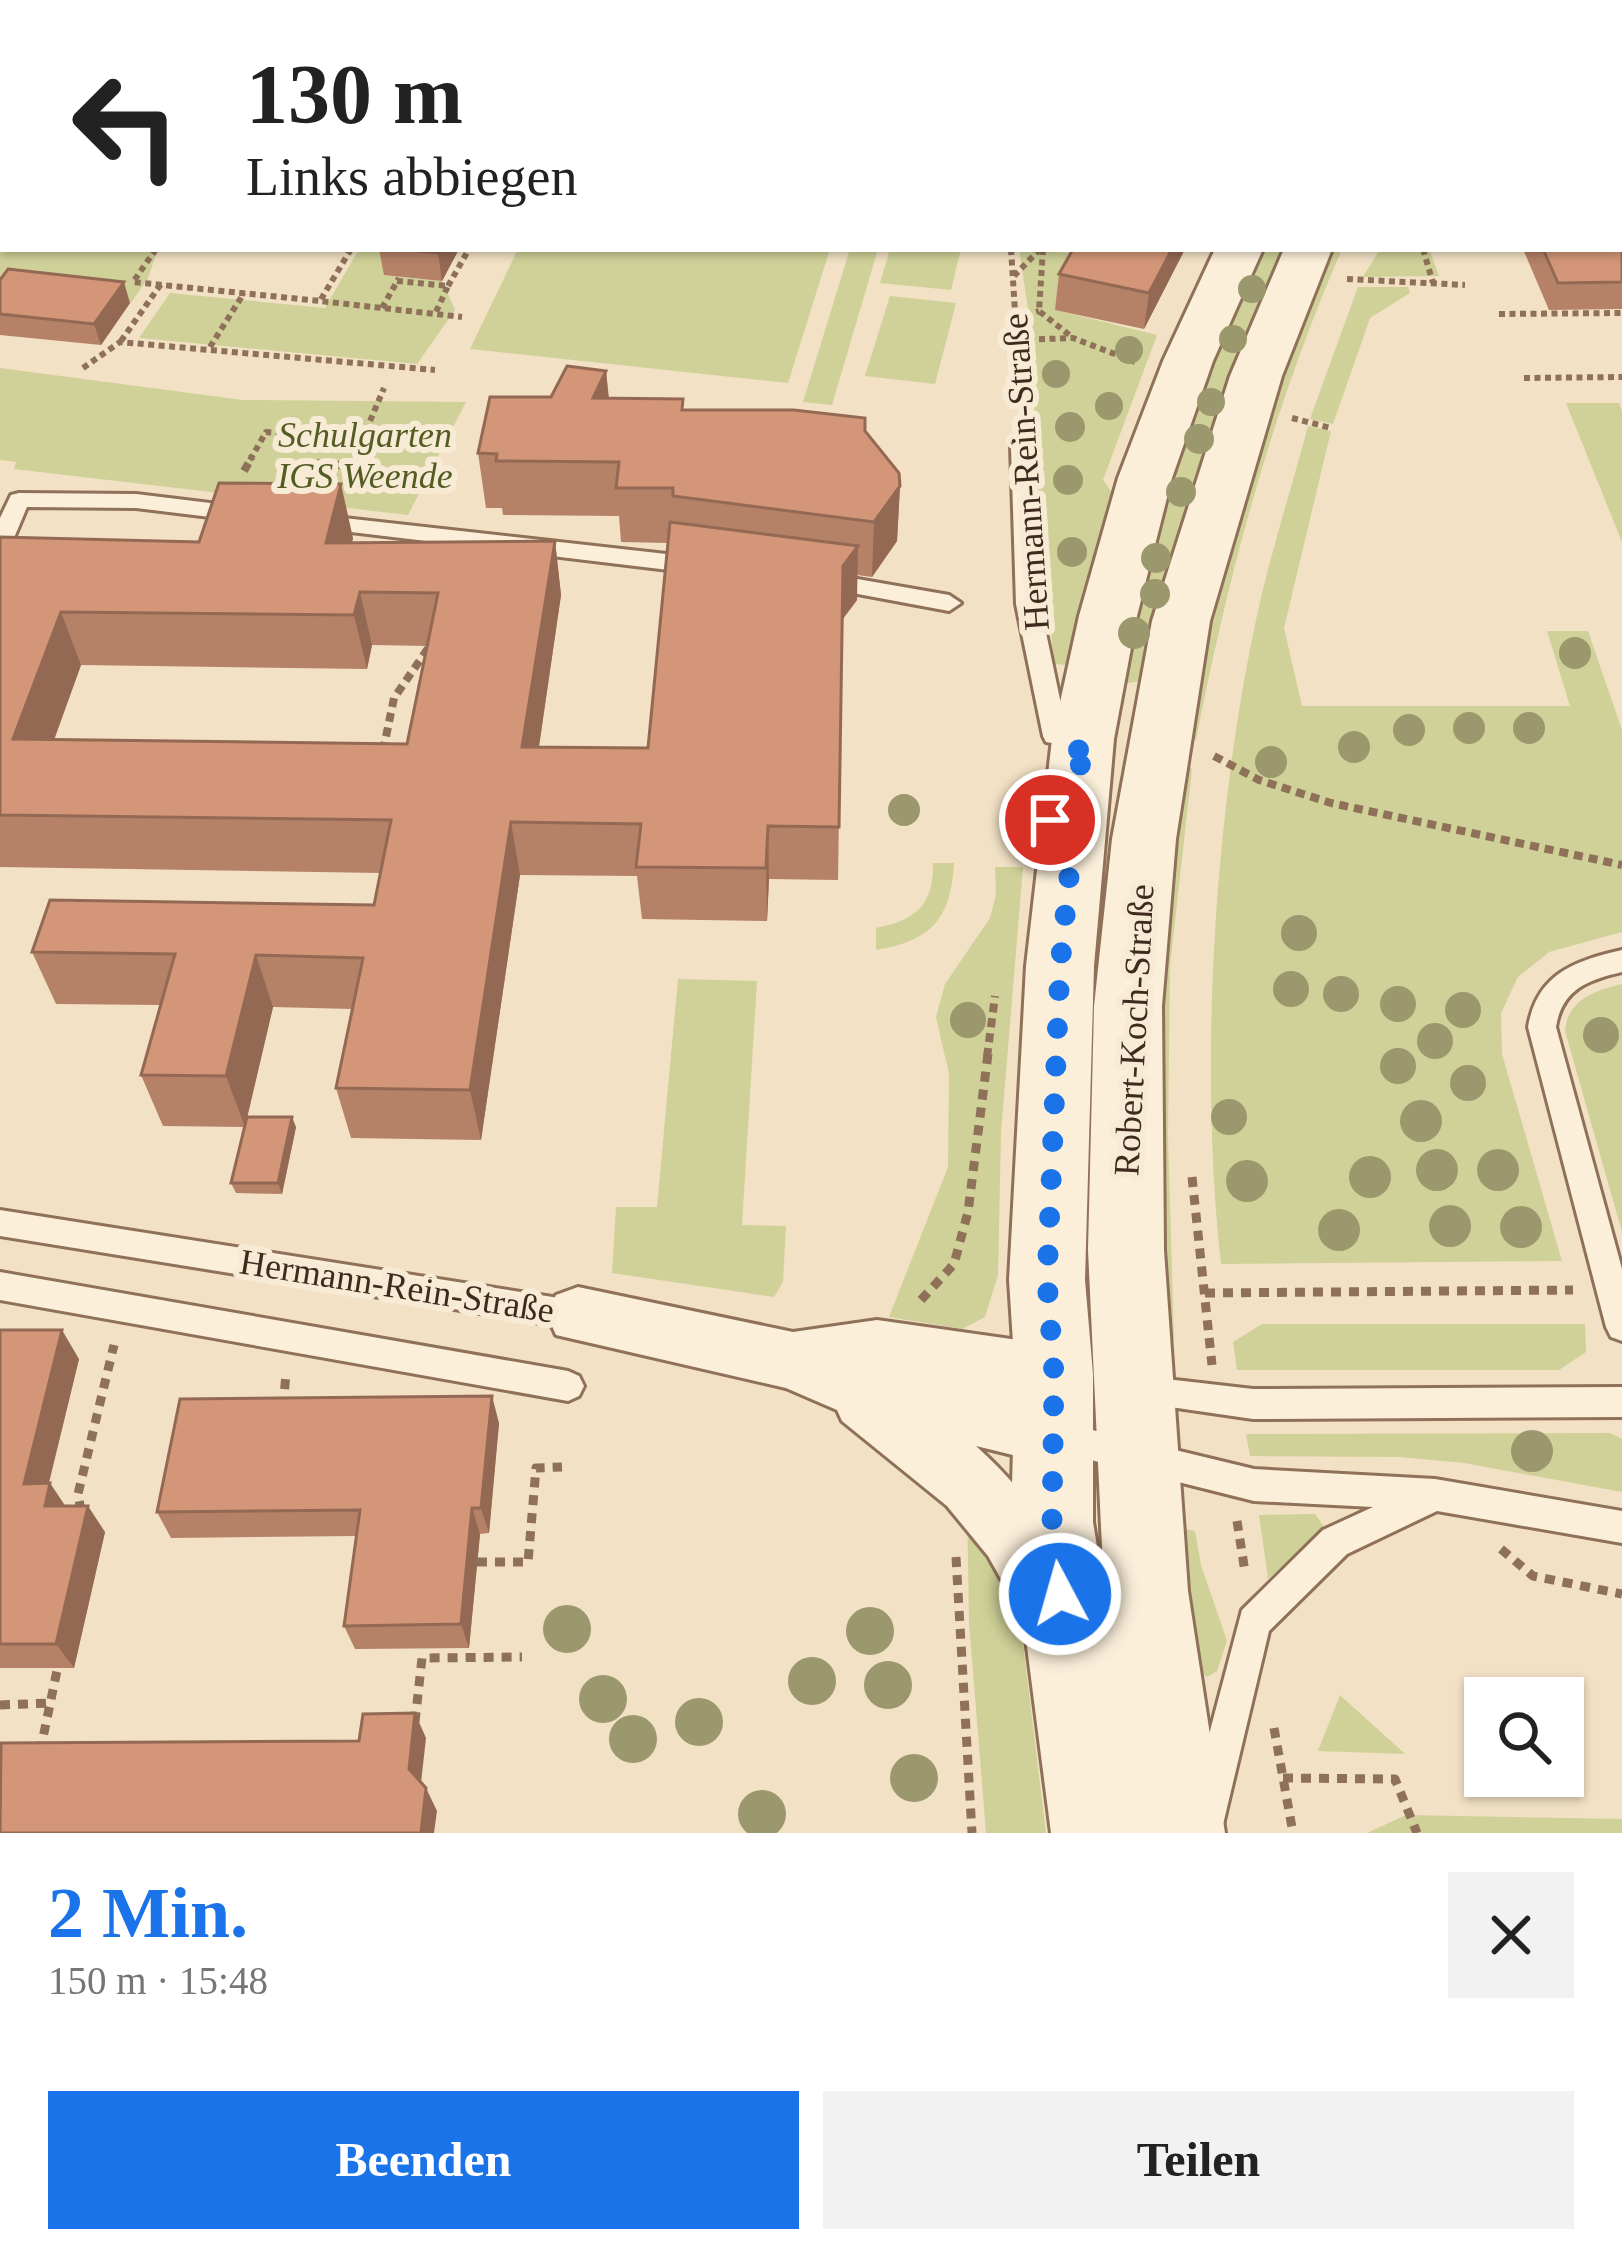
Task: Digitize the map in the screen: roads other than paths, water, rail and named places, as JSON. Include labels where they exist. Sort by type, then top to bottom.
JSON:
[{"type":"street","name":"Robert-Koch-Straße","points":[[1096,1833],[1052,1522],[1047,1280],[1054,1067],[1083,739],[1108,616],[1145,478],[1189,361],[1238,252]]},
{"type":"street","name":"Robert-Koch-Straße","points":[[1180,1833],[1146,1591],[1126,1250],[1128,1006],[1144,839],[1181,621],[1256,376],[1336,273]]},
{"type":"street","name":"Hermann-Rein-Straße","points":[[578,1315],[1053,1405]]},
{"type":"street","name":"Hermann-Rein-Straße","points":[[836,1364],[985,1494],[1030,1557],[1064,1631]]},
{"type":"lane","name":"Hermann-Rein-Straße","points":[[1022,446],[1028,604],[1055,736],[1083,739]]},
{"type":"lane","points":[[0,545],[20,500],[136,501],[735,570]]},
{"type":"lane","points":[[804,578],[949,603]]},
{"type":"lane","points":[[1622,961],[1579,972],[1556,986],[1546,1003],[1542,1027],[1622,1327]]},
{"type":"lane","name":"Hermann-Rein-Straße","points":[[0,1223],[578,1315]]},
{"type":"lane","points":[[0,1286],[568,1386]]},
{"type":"lane","points":[[1053,1405],[1136,1423],[1217,1403],[1622,1402]]},
{"type":"lane","points":[[1053,1405],[1136,1423],[1231,1479],[1435,1495],[1622,1527]]},
{"type":"lane","points":[[1202,1833],[1254,1622],[1335,1542],[1435,1495]]},
{"type":"park label","name":"Schulgarten IGS Weende","points":[[365,456]]}]
